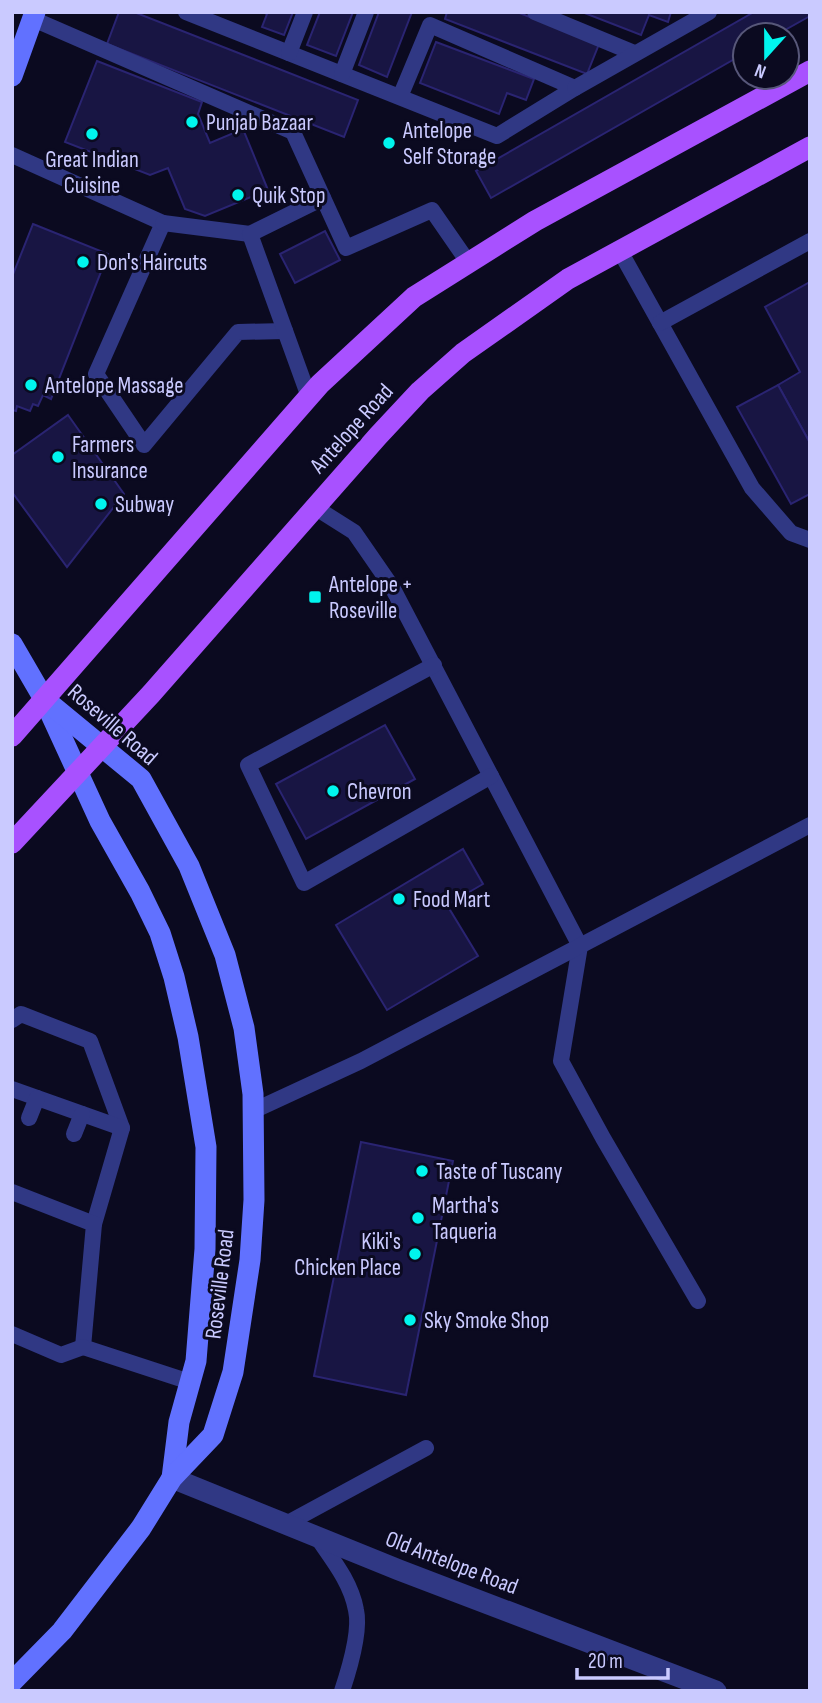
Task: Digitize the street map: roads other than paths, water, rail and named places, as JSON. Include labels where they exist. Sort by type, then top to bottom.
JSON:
[{"type":"main road","points":[[12,76],[34,16]]},
{"type":"main road","points":[[12,736],[309,397],[414,297],[547,215],[810,71]]},
{"type":"main road","name":"Antelope Road","points":[[12,843],[420,391],[463,353],[568,279],[810,147]]},
{"type":"main road","points":[[12,644],[44,699]]},
{"type":"main road","name":"Roseville Road","points":[[12,1682],[62,1631],[141,1528],[172,1478],[214,1435],[233,1372],[250,1259],[254,1200],[253,1111],[244,1028],[228,965],[189,866],[141,779],[44,699]]},
{"type":"main road","name":"Roseville Road","points":[[44,699],[100,821],[160,933],[174,976],[199,1092],[206,1147],[207,1195],[197,1361],[179,1422],[172,1478]]},
{"type":"street","name":"Old Antelope Road","points":[[172,1478],[716,1691]]},
{"type":"lane","points":[[186,12],[497,136],[709,12]]},
{"type":"lane","points":[[227,28],[233,12]]},
{"type":"lane","points":[[289,53],[305,12]]},
{"type":"lane","points":[[342,74],[366,12]]},
{"type":"lane","points":[[535,12],[635,53]]},
{"type":"lane","points":[[34,16],[293,132],[346,248],[432,210],[468,262]]},
{"type":"lane","points":[[400,97],[433,19],[575,88]]},
{"type":"lane","points":[[12,155],[163,223],[250,234],[323,198]]},
{"type":"lane","points":[[163,223],[96,374],[144,445],[238,332],[285,331]]},
{"type":"lane","points":[[250,234],[309,397]]},
{"type":"lane","points":[[660,323],[810,241]]},
{"type":"lane","points":[[620,251],[752,488],[791,533],[810,540]]},
{"type":"lane","points":[[316,508],[354,532],[392,587],[580,946],[561,1061],[698,1301]]},
{"type":"lane","points":[[433,665],[247,765],[304,883],[491,776]]},
{"type":"lane","points":[[253,1111],[361,1061],[810,825]]},
{"type":"lane","points":[[12,1020],[20,1014],[90,1041],[122,1128],[94,1224],[83,1347]]},
{"type":"lane","points":[[12,1089],[122,1128]]},
{"type":"lane","points":[[29,1118],[37,1098]]},
{"type":"lane","points":[[74,1134],[82,1114]]},
{"type":"lane","points":[[12,1192],[51,1198],[94,1224]]},
{"type":"lane","points":[[12,1335],[61,1354],[83,1347],[190,1382]]},
{"type":"lane","points":[[286,1524],[426,1448]]},
{"type":"lane","points":[[317,1537],[342,1574],[357,1611],[353,1660],[342,1691]]},
{"type":"place","name":"Punjab Bazaar","points":[[192,122]]},
{"type":"place","name":"Great Indian Cuisine","points":[[92,134]]},
{"type":"place","name":"Antelope Self Storage","points":[[389,143]]},
{"type":"place","name":"Quik Stop","points":[[238,195]]},
{"type":"place","name":"Don's Haircuts","points":[[83,262]]},
{"type":"place","name":"Antelope Massage","points":[[31,385]]},
{"type":"place","name":"Farmers Insurance","points":[[58,457]]},
{"type":"place","name":"Subway","points":[[101,504]]},
{"type":"place","name":"Antelope + Roseville","points":[[315,597]]},
{"type":"place","name":"Chevron","points":[[333,791]]},
{"type":"place","name":"Food Mart","points":[[399,899]]},
{"type":"place","name":"Taste of Tuscany","points":[[422,1171]]},
{"type":"place","name":"Martha's Taqueria","points":[[418,1218]]},
{"type":"place","name":"Kiki's Chicken Place","points":[[415,1254]]},
{"type":"place","name":"Sky Smoke Shop","points":[[410,1320]]}]
